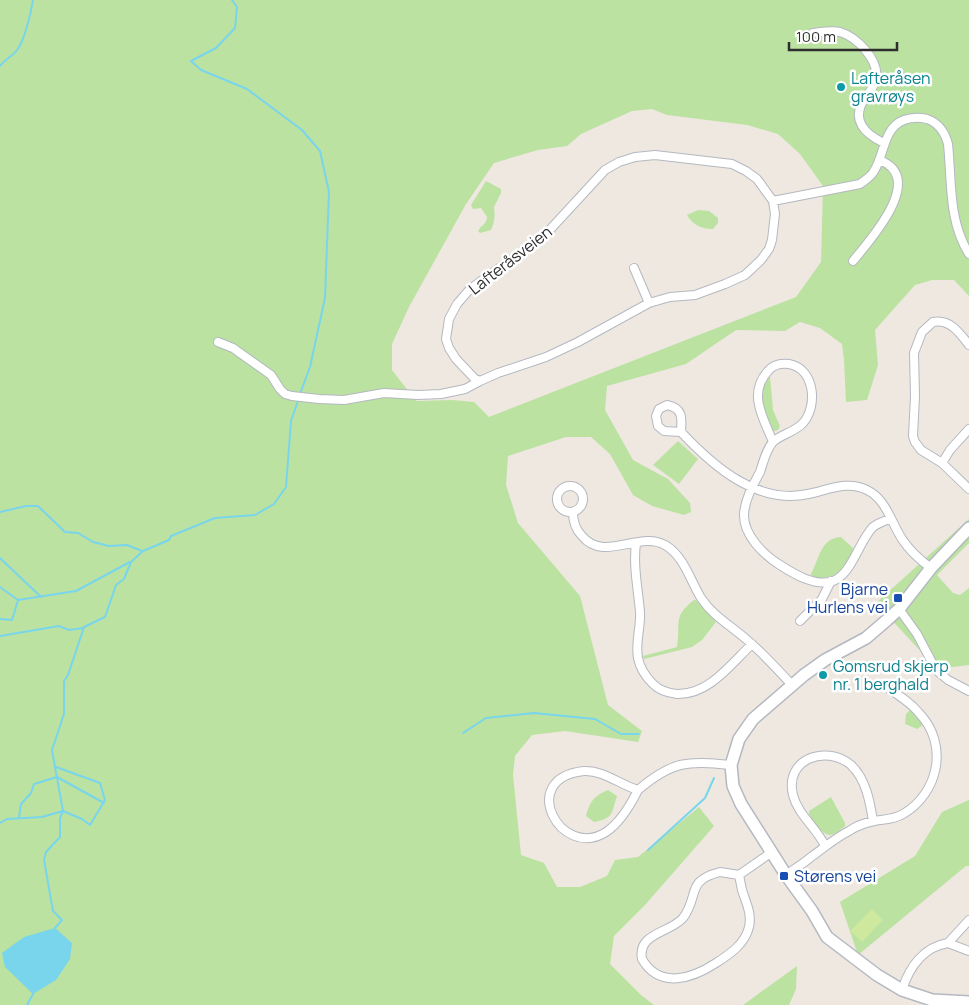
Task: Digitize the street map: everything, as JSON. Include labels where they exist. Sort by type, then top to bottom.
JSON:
[{"type":"street","points":[[813,33],[833,31],[844,34],[872,57],[876,68],[876,79],[873,88],[862,104],[860,119],[867,133],[884,143]]},
{"type":"street","points":[[218,342],[233,348],[271,375],[285,394],[292,396],[344,400],[384,393],[441,394],[465,389],[498,372],[546,357],[578,342],[649,303],[670,297],[695,295],[745,275],[761,260],[772,240],[773,201],[860,184],[874,172],[891,129],[898,123],[913,118],[931,121],[938,125],[945,133],[948,144],[954,219],[959,235],[969,254]]},
{"type":"street","name":"Lafteråsveien","points":[[480,381],[475,379],[456,359],[446,339],[449,318],[457,304],[470,289],[545,235],[605,170],[613,165],[635,157],[656,155],[732,164],[757,179],[773,201]]},
{"type":"street","points":[[853,261],[880,227],[898,191],[899,180],[895,170],[890,165],[879,160]]},
{"type":"street","points":[[634,268],[649,303]]},
{"type":"street","points":[[969,345],[945,321],[933,322],[922,332],[914,353],[915,396],[913,429],[915,442],[921,450],[942,463],[969,489]]},
{"type":"street","points":[[773,442],[762,418],[758,397],[762,381],[770,368],[779,364],[788,364],[805,374],[812,390],[809,414],[802,424],[773,442],[752,487],[744,516],[747,530],[754,542],[789,571],[803,578],[820,582],[839,578],[866,536],[874,527],[890,518]]},
{"type":"street","points":[[942,463],[950,450],[969,429]]},
{"type":"street","points":[[680,432],[703,454],[738,481],[762,492],[791,496],[842,486],[856,486],[874,494],[881,501],[902,540],[919,559],[931,568]]},
{"type":"street","points":[[573,512],[577,530],[586,541],[595,546],[603,547],[636,543],[644,540],[663,544],[670,548],[684,566],[695,589],[712,612],[766,656],[792,686]]},
{"type":"street","points":[[969,528],[931,568],[899,608],[866,638],[815,667],[754,719],[742,732],[735,746],[732,765],[733,786],[737,796],[786,875],[812,911],[827,938],[877,975],[902,990],[932,1000],[969,1002]]},
{"type":"street","points":[[636,543],[634,568],[640,624],[638,657],[644,674],[657,688],[670,694],[684,694],[697,690],[716,679],[752,644]]},
{"type":"street","points":[[800,621],[822,598],[831,581]]},
{"type":"street","points":[[899,608],[917,634],[936,670],[948,680],[969,691]]},
{"type":"street","points":[[786,875],[847,831],[873,821],[896,818],[915,806],[922,799],[930,785],[937,763],[936,742],[929,726],[920,714],[909,703],[889,690]]},
{"type":"street","points":[[825,846],[819,834],[799,808],[793,794],[792,786],[795,773],[798,767],[810,757],[820,755],[832,756],[850,765],[864,784],[873,821]]},
{"type":"street","points":[[638,790],[595,772],[585,771],[562,778],[554,785],[550,793],[548,806],[555,820],[570,834],[588,838],[599,836],[613,827],[638,790],[654,776],[674,766],[697,762],[732,765]]},
{"type":"street","points":[[739,875],[749,907],[750,920],[746,935],[737,947],[707,969],[688,977],[669,978],[648,969],[641,956],[643,946],[648,940],[679,922],[690,905],[696,886],[702,878],[720,872],[739,875],[772,852]]},
{"type":"street","points":[[948,943],[969,920]]},
{"type":"street","points":[[902,990],[914,964],[939,944],[948,943],[969,952]]},
{"type":"green space","points":[[0,0],[969,0],[969,296],[954,280],[932,280],[915,285],[875,330],[878,365],[867,400],[846,402],[842,344],[820,328],[800,322],[785,331],[736,330],[686,364],[607,386],[605,410],[633,460],[668,479],[690,503],[691,512],[684,515],[652,506],[633,495],[610,454],[591,437],[566,437],[508,456],[506,485],[518,523],[580,596],[608,705],[642,731],[638,742],[565,731],[532,735],[515,756],[513,775],[521,855],[544,863],[557,887],[580,887],[607,876],[615,860],[638,857],[699,807],[714,826],[645,905],[614,936],[610,964],[641,995],[654,1005],[0,1005]],"holes":[[[652,109],[667,115],[747,125],[778,134],[800,154],[823,186],[821,262],[796,297],[489,417],[474,402],[452,400],[416,401],[392,370],[392,344],[409,307],[466,204],[494,163],[538,150],[567,146],[581,134],[632,111]]]},
{"type":"green space","points":[[486,181],[501,189],[501,193],[494,207],[491,230],[480,233],[478,231],[487,217],[481,208],[473,209],[471,205]]},
{"type":"green space","points":[[698,210],[709,211],[718,218],[718,223],[713,229],[698,226],[687,215]]},
{"type":"green space","points":[[770,376],[773,410],[780,426],[778,430],[774,431],[766,420],[762,404],[763,387],[765,381]]},
{"type":"green space","points":[[678,441],[698,459],[679,484],[653,465]]},
{"type":"green space","points":[[969,519],[969,543],[937,575],[953,593],[960,595],[969,588],[969,665],[937,669],[876,603]]},
{"type":"green space","points":[[841,537],[854,549],[843,568],[828,577],[812,577],[811,574],[824,545],[834,538]]},
{"type":"green space","points":[[694,600],[716,622],[702,640],[692,647],[644,659],[643,656],[677,647],[680,616]]},
{"type":"green space","points":[[910,710],[923,725],[917,729],[905,724],[906,714]]},
{"type":"green space","points":[[608,790],[617,796],[611,814],[605,819],[594,822],[586,816],[589,806],[599,794]]},
{"type":"green space","points":[[831,797],[845,826],[830,835],[824,833],[818,827],[809,811]]},
{"type":"green space","points":[[969,800],[969,866],[966,866],[858,955],[840,902],[915,856],[942,812]]},
{"type":"green space","points":[[872,909],[883,920],[862,942],[850,931]]},
{"type":"green space","points":[[797,966],[796,989],[789,1005],[743,1005]]},
{"type":"water","points":[[55,928],[72,943],[70,959],[56,980],[33,994],[5,967],[2,953],[24,937]]},
{"type":"waterway","points":[[0,66],[15,52],[23,40],[33,0]]},
{"type":"waterway","points":[[232,0],[237,7],[235,28],[216,48],[191,61],[201,70],[247,89],[302,130],[320,151],[329,192],[325,298],[310,367],[300,394]]},
{"type":"waterway","points":[[55,928],[62,920],[53,911],[44,860],[46,852],[60,837],[60,818],[63,811],[52,750],[64,714],[64,681],[68,675],[84,627],[105,617],[116,585],[124,579],[131,562],[143,551],[169,540],[171,536],[215,518],[255,515],[274,504],[286,487],[291,421],[299,398]]},
{"type":"waterway","points":[[0,512],[26,506],[38,506],[65,532],[78,533],[93,542],[109,546],[127,545],[142,551]]},
{"type":"waterway","points":[[0,558],[41,597]]},
{"type":"waterway","points":[[0,619],[12,620],[18,600],[76,591],[130,562]]},
{"type":"waterway","points":[[0,587],[18,600]]},
{"type":"waterway","points":[[0,636],[59,626],[69,630],[83,628]]},
{"type":"waterway","points":[[463,733],[486,718],[534,713],[595,719],[621,734],[639,734]]},
{"type":"waterway","points":[[0,823],[7,819],[42,817],[63,811],[82,819],[90,825],[105,800],[100,783],[56,767]]},
{"type":"waterway","points":[[19,817],[21,804],[31,793],[34,784],[57,777],[104,803]]},
{"type":"waterway","points":[[648,850],[705,798],[714,778]]},
{"type":"waterway","points":[[27,1005],[33,994]]},
{"type":"place","name":"Lafteråsen gravrøys","points":[[841,87]]},
{"type":"place","name":"Bjarne Hurlens vei","points":[[898,598]]},
{"type":"place","name":"Gomsrud skjerp nr. 1 berghald","points":[[823,675]]},
{"type":"place","name":"Størens vei","points":[[784,876]]}]
